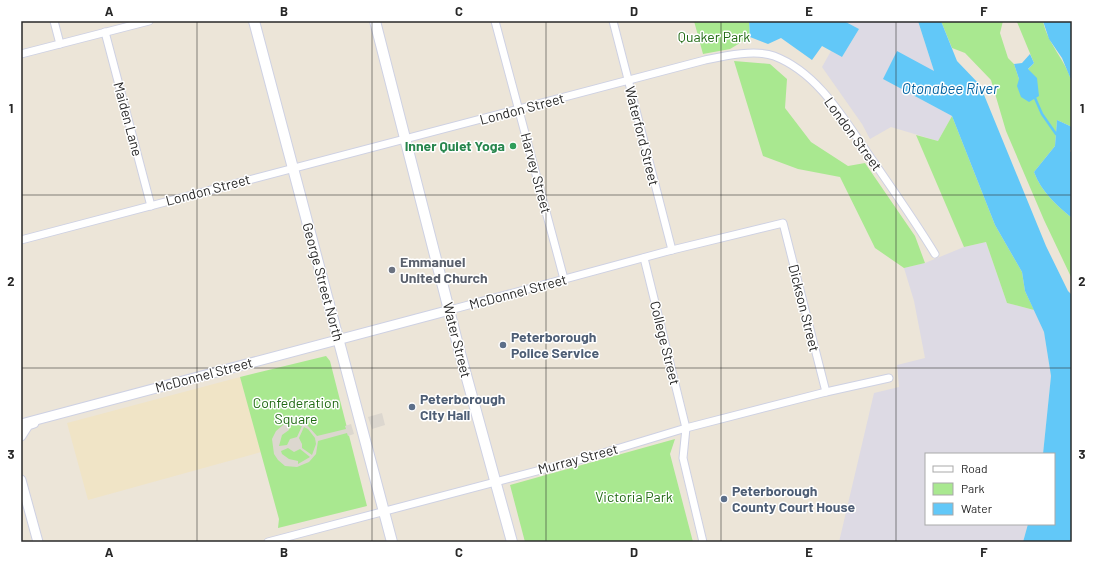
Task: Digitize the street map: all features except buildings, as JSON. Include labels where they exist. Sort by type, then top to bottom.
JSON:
[{"type":"main road","name":"George Street North","points":[[254,21],[392,542]]},
{"type":"main road","name":"Water Street","points":[[375,21],[512,542]]},
{"type":"street","points":[[54,21],[60,44]]},
{"type":"street","points":[[21,54],[149,21]]},
{"type":"street","name":"Harvey Street","points":[[495,21],[564,279]]},
{"type":"street","name":"Waterford Street","points":[[613,21],[672,250]]},
{"type":"street","name":"Maiden Lane","points":[[105,32],[151,206]]},
{"type":"street","name":"London Street","points":[[21,240],[731,54],[773,56],[795,66],[828,98],[914,220],[935,254]]},
{"type":"street","name":"McDonnel Street","points":[[21,424],[672,250],[783,223]]},
{"type":"street","name":"Dickson Street","points":[[783,223],[826,392]]},
{"type":"street","name":"College Street","points":[[644,258],[686,428],[683,458],[703,542]]},
{"type":"street","name":"Murray Street","points":[[268,542],[590,457],[686,428],[826,392],[888,378]]},
{"type":"street","points":[[21,436],[28,426],[50,416]]},
{"type":"street","points":[[21,480],[38,542]]},
{"type":"shaded area","points":[[844,21],[918,21],[934,71],[883,79],[952,116],[938,141],[891,127],[870,139],[862,124],[822,67],[831,51],[842,57],[859,29]]},
{"type":"shaded area","points":[[986,242],[1007,303],[1034,310],[1044,332],[1051,376],[1043,453],[925,453],[925,525],[1028,525],[1023,542],[839,542],[874,393],[899,387],[897,365],[925,358],[914,301],[904,268],[925,263],[964,247]]},
{"type":"shaded area","points":[[240,377],[261,452],[88,500],[67,423]]},
{"type":"shaded area","points":[[382,413],[385,425],[372,429],[368,417]]},
{"type":"shaded area","points":[[299,422],[308,426],[317,436],[346,429],[345,426],[351,424],[354,434],[348,436],[347,433],[318,441],[316,454],[309,462],[297,467],[285,466],[274,454],[272,439],[276,431],[283,425]],"holes":[[[296,424],[302,426],[297,437],[290,439],[287,445],[279,446],[282,435],[289,430],[288,426]],[[304,427],[308,429],[315,438],[316,444],[312,455],[302,448],[299,438]],[[288,448],[294,452],[300,449],[310,457],[298,464],[298,461],[289,459],[282,454],[281,451]]]},
{"type":"green space","name":"Quaker Park","points":[[694,21],[749,21],[750,37],[730,49],[703,54]]},
{"type":"green space","points":[[941,21],[1003,21],[1000,33],[1008,58],[1014,64],[1019,79],[1034,63],[1017,22],[1043,21],[1048,37],[1065,65],[1071,80],[1073,97],[1072,127],[1057,120],[1055,146],[1034,172],[1037,179],[1050,197],[1072,218],[1072,279],[1044,220],[1006,131],[991,80],[965,53],[952,48]]},
{"type":"green space","points":[[734,61],[770,64],[787,79],[785,108],[811,142],[848,166],[865,163],[915,236],[925,263],[904,268],[875,248],[840,177],[798,169],[763,156]]},
{"type":"green space","points":[[952,116],[995,225],[1022,272],[1025,291],[1034,310],[1007,303],[986,242],[964,247],[916,135],[938,141]]},
{"type":"green space","name":"Confederation Square","points":[[326,356],[330,361],[367,506],[278,528],[279,519],[240,377]]},
{"type":"green space","name":"Victoria Park","points":[[675,439],[670,454],[693,542],[525,542],[510,485]]},
{"type":"water","points":[[749,21],[844,21],[859,29],[842,57],[822,46],[812,60],[781,38],[768,44],[750,37]]},
{"type":"water","name":"Otonabee River","points":[[918,21],[941,21],[957,61],[980,85],[1046,246],[1068,291],[1072,295],[1072,542],[1023,542],[1028,525],[1055,525],[1055,453],[1043,453],[1051,376],[1044,332],[1025,291],[1022,272],[995,225],[952,116],[883,79],[897,51],[934,71]]},
{"type":"water","points":[[1043,21],[1072,21],[1072,82],[1062,58],[1049,39]]},
{"type":"water","points":[[1030,54],[1034,63],[1028,69],[1037,78],[1039,96],[1029,102],[1021,97],[1017,86],[1019,79],[1014,64],[1022,63]]},
{"type":"water","points":[[1057,120],[1072,127],[1072,148],[1070,151],[1072,153],[1072,218],[1050,197],[1037,179],[1034,172],[1055,146]]},
{"type":"waterway","points":[[1035,98],[1042,114],[1056,134]]},
{"type":"place","name":"Inner Quiet Yoga","points":[[513,146]]},
{"type":"place","name":"Emmanuel United Church","points":[[392,270]]},
{"type":"place","name":"Peterborough Police Service","points":[[503,345]]},
{"type":"place","name":"Peterborough City Hall","points":[[412,407]]},
{"type":"place","name":"Peterborough County Court House","points":[[724,499]]}]
